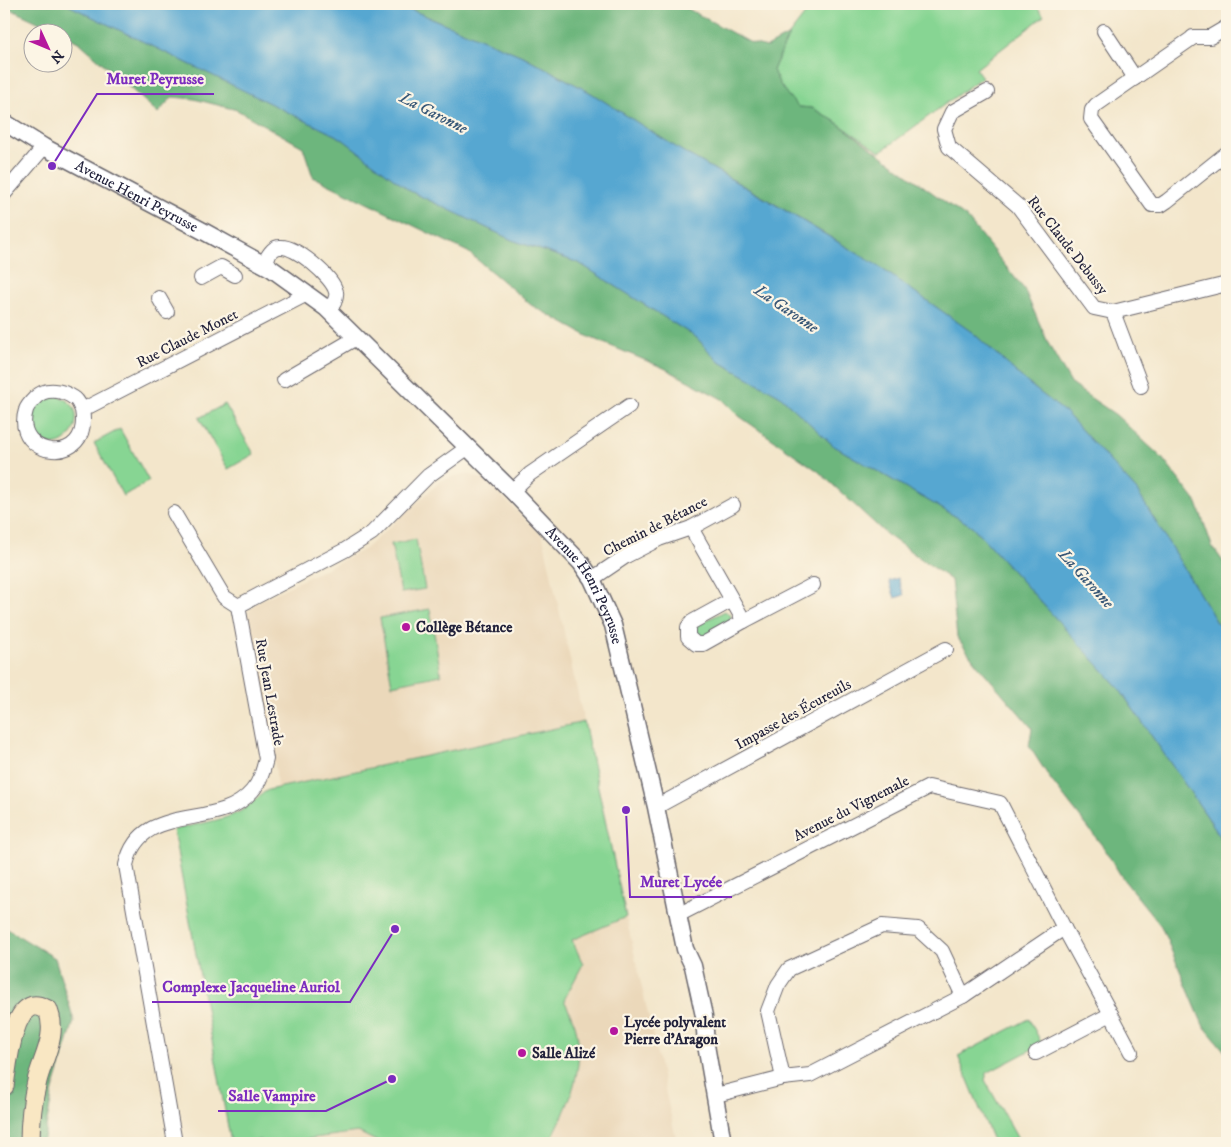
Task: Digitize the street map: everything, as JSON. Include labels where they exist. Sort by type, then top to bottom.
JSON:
[{"type":"main road","points":[[4,1086],[14,1028],[21,1015],[30,1006],[39,1006],[48,1010],[52,1019],[52,1033],[37,1082],[30,1120],[30,1143]]},
{"type":"street","points":[[1227,27],[1210,37],[1194,38],[1096,105],[1091,114],[1091,119],[1149,202],[1157,206],[1167,201],[1227,153]]},
{"type":"street","points":[[1104,31],[1135,78]]},
{"type":"street","name":"Rue Claude Debussy","points":[[987,92],[952,112],[944,129],[949,147],[1018,206],[1094,308],[1113,312],[1227,284]]},
{"type":"street","name":"Avenue Henri Peyrusse","points":[[4,122],[44,147],[204,230],[272,269],[326,308],[512,491],[559,539],[592,578],[614,625],[656,807],[685,949],[685,969],[696,1018],[706,1045],[723,1143]]},
{"type":"street","points":[[5,191],[44,147]]},
{"type":"street","points":[[272,269],[266,259],[272,250],[281,246],[293,250],[308,260],[331,282],[337,293],[334,303],[326,308]]},
{"type":"street","points":[[201,278],[221,267],[234,277],[248,256]]},
{"type":"street","name":"Rue Claude Monet","points":[[82,410],[307,294]]},
{"type":"street","points":[[159,298],[167,312]]},
{"type":"street","points":[[1113,312],[1141,386]]},
{"type":"street","points":[[284,380],[356,338]]},
{"type":"street","points":[[58,390],[76,398],[82,410],[85,423],[81,435],[69,448],[49,451],[36,445],[24,428],[26,409],[38,394],[58,390]]},
{"type":"street","points":[[512,491],[530,474],[629,406]]},
{"type":"street","points":[[174,513],[224,597],[238,606],[372,534],[428,476],[467,448]]},
{"type":"street","name":"Chemin de Bétance","points":[[592,578],[626,556],[659,539],[691,528],[733,505]]},
{"type":"street","points":[[691,528],[744,621]]},
{"type":"street","points":[[732,600],[692,622],[688,627],[688,637],[696,644],[703,644],[813,585]]},
{"type":"street","name":"Rue Jean Lestrade","points":[[175,1143],[126,865],[133,845],[144,832],[157,825],[229,809],[252,792],[258,782],[266,759],[238,606]]},
{"type":"street","name":"Impasse des Écureuils","points":[[656,807],[946,649]]},
{"type":"street","name":"Avenue du Vignemale","points":[[678,915],[929,787],[1000,803],[1064,928],[1131,1052]]},
{"type":"street","points":[[783,1078],[768,1011],[778,985],[790,969],[882,926],[918,929],[942,951],[963,996]]},
{"type":"street","points":[[717,1101],[783,1078],[810,1075],[963,996],[1064,928]]},
{"type":"street","points":[[1036,1053],[1111,1014]]},
{"type":"street","name":"Avenue Henri Peyrusse","points":[[717,1101],[731,1143]]},
{"type":"shaded area","name":"Collège Bétance","points":[[462,474],[471,475],[486,481],[543,537],[584,722],[277,789],[276,772],[247,619],[249,611],[258,602],[365,549],[442,480]]},
{"type":"shaded area","name":"Lycée polyvalent Pierre d'Aragon","points":[[626,917],[677,1143],[549,1143],[563,1117],[573,1090],[577,1071],[578,1039],[575,1024],[564,1000],[583,964],[572,940]]},
{"type":"shaded area","points":[[358,1131],[380,1143],[278,1143],[303,1138]]},
{"type":"green space","points":[[4,4],[66,4],[341,138],[410,191],[512,240],[579,263],[697,338],[718,361],[779,395],[834,446],[972,526],[1118,687],[1215,828],[1227,853],[1227,1054],[1203,1025],[1161,926],[1123,879],[1104,848],[1051,780],[1029,746],[1032,728],[975,662],[957,637],[951,580],[886,534],[818,471],[739,416],[722,399],[664,368],[589,337],[531,305],[468,252],[313,177],[303,147],[237,110],[194,99],[172,97],[158,113],[80,43],[72,39],[72,22],[38,22],[4,6]]},
{"type":"green space","points":[[397,4],[679,4],[751,43],[767,47],[789,35],[773,70],[791,99],[799,107],[812,108],[833,120],[967,218],[1024,289],[1050,347],[1072,385],[1116,415],[1162,458],[1197,503],[1212,546],[1227,567],[1227,639],[1137,491],[1066,413],[1029,384],[973,333],[875,264],[682,151],[591,93],[525,57]]},
{"type":"green space","points":[[813,4],[1035,4],[1044,16],[976,69],[982,77],[880,152],[812,108],[799,107],[784,90],[775,75],[773,70],[789,35]]},
{"type":"green space","points":[[56,394],[72,405],[76,419],[75,427],[71,434],[66,439],[52,445],[42,442],[31,434],[32,403]]},
{"type":"green space","points":[[225,404],[254,454],[228,469],[199,418]]},
{"type":"green space","points":[[120,429],[149,481],[123,496],[94,443]]},
{"type":"green space","points":[[416,539],[425,589],[401,593],[391,544]]},
{"type":"green space","points":[[430,609],[441,675],[392,685],[380,618]]},
{"type":"green space","points":[[725,611],[731,616],[730,624],[705,639],[694,638],[693,627]]},
{"type":"green space","points":[[584,722],[626,917],[572,940],[583,964],[564,1000],[575,1025],[579,1056],[574,1086],[569,1101],[549,1143],[380,1143],[358,1132],[278,1143],[261,1143],[260,1140],[231,1143],[173,830],[230,816],[241,811],[268,790]]},
{"type":"green space","points":[[4,927],[55,958],[74,1021],[53,1090],[43,1143],[4,1143]]},
{"type":"green space","points":[[1029,1019],[1041,1042],[1046,1042],[987,1073],[985,1080],[1019,1141],[994,1143],[958,1056]]},
{"type":"water","name":"La Garonne","points":[[66,4],[397,4],[525,57],[591,93],[682,151],[875,264],[973,333],[1029,384],[1066,413],[1137,491],[1227,639],[1227,853],[1215,828],[1118,687],[972,526],[834,446],[779,395],[718,361],[697,338],[579,263],[512,240],[410,191],[341,138]]},
{"type":"water","points":[[898,578],[904,595],[895,598],[889,581]]},
{"type":"place","name":"Muret Peyrusse","points":[[52,166]]},
{"type":"place","name":"Collège Bétance","points":[[406,627]]},
{"type":"place","name":"Muret Lycée","points":[[626,810]]},
{"type":"place","name":"Complexe Jacqueline Auriol","points":[[395,929]]},
{"type":"place","name":"Lycée polyvalent Pierre d'Aragon","points":[[614,1031]]},
{"type":"place","name":"Salle Alizé","points":[[522,1053]]},
{"type":"place","name":"Salle Vampire","points":[[392,1079]]}]
